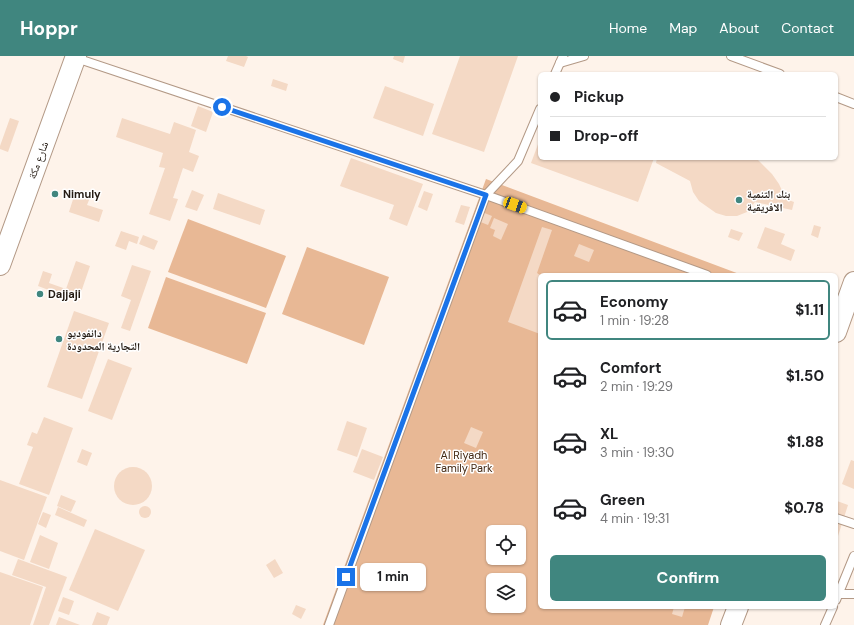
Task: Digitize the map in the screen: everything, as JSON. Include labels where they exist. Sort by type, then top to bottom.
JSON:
[{"type":"street","name":"شارع مكة","points":[[0,265],[76,57]]},
{"type":"street","points":[[838,323],[854,282]]},
{"type":"street","points":[[731,625],[737,609]]},
{"type":"lane","points":[[556,72],[562,59],[584,56]]},
{"type":"lane","points":[[731,56],[775,72]]},
{"type":"lane","points":[[76,57],[486,195],[701,273]]},
{"type":"lane","points":[[838,98],[854,104]]},
{"type":"lane","points":[[330,625],[486,195],[518,161],[538,114]]},
{"type":"lane","points":[[838,519],[854,524]]},
{"type":"lane","points":[[838,595],[854,556]]},
{"type":"lane","points":[[838,597],[854,594]]},
{"type":"lane","points":[[825,625],[832,609]]},
{"type":"green space","name":"Al Riyadh Family Park","points":[[486,179],[737,273],[538,273],[538,609],[713,609],[708,625],[323,625]]},
{"type":"green space","points":[[188,219],[286,256],[266,308],[168,272]]},
{"type":"green space","points":[[307,247],[389,277],[364,345],[282,314]]},
{"type":"green space","points":[[166,277],[266,313],[247,364],[148,328]]},
{"type":"building","points":[[228,56],[248,57],[244,67],[226,61]]},
{"type":"building","points":[[394,56],[405,56],[403,63],[393,59]]},
{"type":"building","points":[[460,56],[518,56],[484,152],[432,134]]},
{"type":"building","points":[[273,79],[288,84],[286,91],[271,86]]},
{"type":"building","points":[[385,86],[434,104],[423,136],[373,118]]},
{"type":"building","points":[[198,106],[213,112],[206,132],[191,126]]},
{"type":"building","points":[[10,118],[19,121],[8,152],[0,149],[0,146]]},
{"type":"building","points":[[122,118],[170,134],[174,122],[196,130],[189,152],[199,156],[193,172],[183,168],[173,198],[178,199],[170,221],[149,214],[165,168],[159,167],[163,153],[116,137]]},
{"type":"building","points":[[538,144],[538,160],[653,160],[638,202],[531,163]]},
{"type":"building","points":[[351,158],[423,184],[407,226],[389,219],[394,205],[340,186]]},
{"type":"building","points":[[657,160],[758,160],[772,174],[779,184],[786,199],[794,202],[792,210],[755,202],[747,212],[737,216],[726,216],[716,213],[699,201],[693,192],[690,181],[656,163]]},
{"type":"building","points":[[76,190],[91,195],[87,205],[103,210],[99,222],[69,212]]},
{"type":"building","points":[[192,190],[204,195],[197,211],[185,207]]},
{"type":"building","points":[[424,191],[433,194],[427,211],[418,207]]},
{"type":"building","points":[[218,193],[265,210],[260,225],[213,209]]},
{"type":"building","points":[[461,205],[470,207],[464,225],[455,222]]},
{"type":"building","points":[[482,212],[492,216],[488,225],[478,221]]},
{"type":"building","points":[[494,218],[508,224],[501,240],[493,236],[495,230],[490,228]]},
{"type":"building","points":[[814,225],[821,227],[818,238],[811,235]]},
{"type":"building","points":[[542,227],[552,230],[537,273],[538,333],[508,322]]},
{"type":"building","points":[[765,227],[785,234],[781,244],[795,250],[791,261],[757,248]]},
{"type":"building","points":[[731,229],[743,233],[739,241],[728,237]]},
{"type":"building","points":[[121,231],[139,237],[137,244],[129,241],[126,250],[115,246]]},
{"type":"building","points":[[143,235],[158,241],[154,250],[139,244]]},
{"type":"building","points":[[579,244],[594,250],[589,262],[574,256]]},
{"type":"building","points":[[76,261],[90,266],[78,301],[38,286],[43,271],[52,274],[49,283],[66,289]]},
{"type":"building","points":[[132,265],[151,271],[130,331],[121,328],[131,300],[121,296]]},
{"type":"building","points":[[74,311],[109,323],[82,399],[47,387]]},
{"type":"building","points":[[108,359],[132,368],[112,420],[88,411]]},
{"type":"building","points":[[44,417],[73,428],[49,495],[19,484],[33,447],[27,445],[32,432],[37,434]]},
{"type":"building","points":[[347,421],[367,428],[357,457],[337,450]]},
{"type":"building","points":[[471,427],[483,432],[476,448],[464,443]]},
{"type":"building","points":[[82,449],[92,453],[87,466],[77,462]]},
{"type":"building","points":[[362,449],[383,457],[374,480],[353,472]]},
{"type":"building","points":[[851,460],[854,461],[854,489],[842,484]]},
{"type":"building","points":[[129,467],[137,467],[147,472],[151,479],[151,493],[147,500],[137,505],[129,505],[119,500],[117,497],[114,490],[114,482],[119,472],[122,470]]},
{"type":"building","points":[[0,480],[47,497],[24,560],[0,551]]},
{"type":"building","points":[[61,495],[76,501],[71,512],[57,506]]},
{"type":"building","points":[[838,501],[848,505],[838,536]]},
{"type":"building","points":[[143,506],[147,506],[151,512],[147,518],[143,518],[139,514],[139,510]]},
{"type":"building","points":[[58,507],[87,520],[84,527],[55,515]]},
{"type":"building","points":[[43,512],[51,515],[46,528],[38,524]]},
{"type":"building","points":[[95,529],[145,550],[118,611],[69,590]]},
{"type":"building","points":[[40,535],[58,543],[49,569],[30,562]]},
{"type":"building","points":[[18,559],[67,577],[49,625],[33,625],[46,587],[12,575]]},
{"type":"building","points":[[275,559],[283,573],[274,578],[266,565]]},
{"type":"building","points":[[0,572],[43,587],[30,625],[0,625]]},
{"type":"building","points":[[63,597],[74,601],[69,615],[58,611]]},
{"type":"building","points":[[296,605],[306,609],[301,619],[292,614]]},
{"type":"building","points":[[673,609],[684,609],[682,617],[672,614]]},
{"type":"building","points":[[97,612],[110,617],[107,625],[92,625]]},
{"type":"building","points":[[59,617],[80,625],[56,625]]},
{"type":"place","name":"Nimuly","points":[[55,194]]},
{"type":"place","name":"بنك التنمية الافريقية","points":[[739,200]]},
{"type":"place","name":"Dajjaji","points":[[40,294]]},
{"type":"place","name":"دانفوديو التجارية المحدودة","points":[[59,339]]},
{"type":"route","points":[[222,107],[486,195],[346,577]]}]
